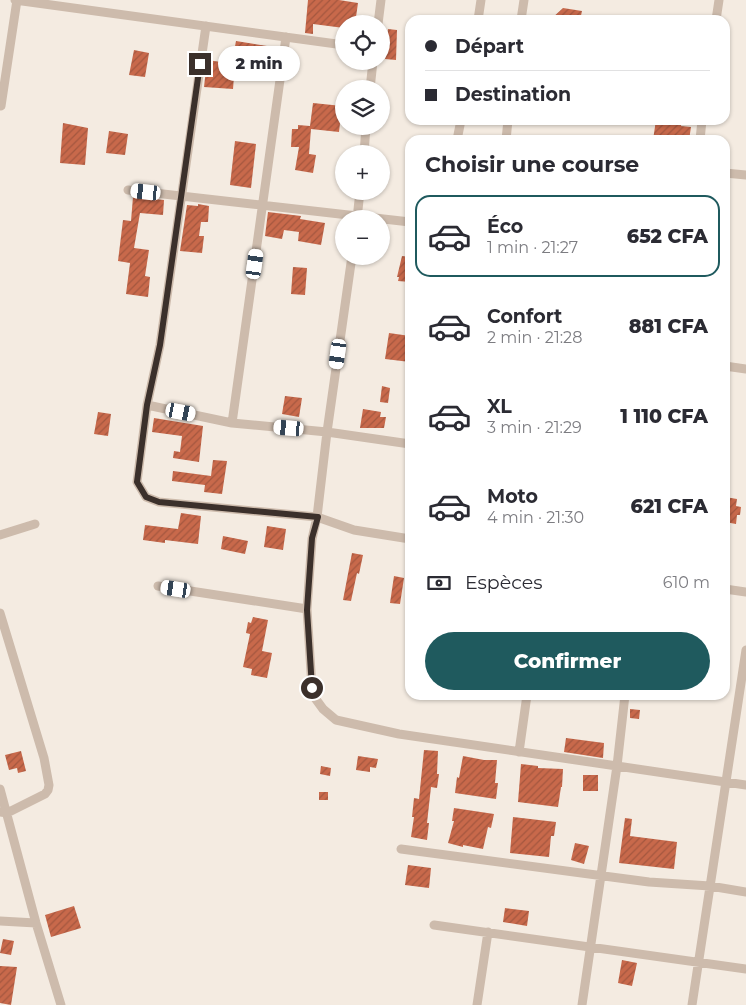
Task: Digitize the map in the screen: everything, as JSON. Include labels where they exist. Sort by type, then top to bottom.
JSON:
[{"type":"street","points":[[1,106],[16,0],[335,44]]},
{"type":"street","points":[[379,15],[381,0]]},
{"type":"street","points":[[479,15],[481,0]]},
{"type":"street","points":[[522,15],[524,0]]},
{"type":"street","points":[[717,15],[719,0]]},
{"type":"street","points":[[206,26],[160,345],[147,405],[137,482],[146,497],[159,502],[318,517],[354,530],[405,538]]},
{"type":"street","points":[[232,422],[264,205],[286,37]]},
{"type":"street","points":[[730,173],[746,175]]},
{"type":"street","points":[[128,190],[335,214]]},
{"type":"street","points":[[390,220],[405,222]]},
{"type":"street","points":[[351,265],[327,432],[318,517],[312,538],[307,610],[314,693],[323,710],[336,720],[400,734],[746,785]]},
{"type":"street","points":[[730,367],[746,369]]},
{"type":"street","points":[[147,405],[232,422],[327,432],[405,443]]},
{"type":"street","points":[[0,535],[35,524]]},
{"type":"street","points":[[158,586],[307,610]]},
{"type":"street","points":[[730,590],[746,592]]},
{"type":"street","points":[[0,613],[44,758],[49,785],[48,790],[44,794],[4,812]]},
{"type":"street","points":[[692,1005],[746,650]]},
{"type":"street","points":[[519,752],[526,700]]},
{"type":"street","points":[[582,1005],[617,766],[624,700]]},
{"type":"street","points":[[0,789],[4,812],[61,1005]]},
{"type":"street","points":[[401,849],[600,876],[649,882],[710,886],[746,892]]},
{"type":"street","points":[[0,921],[36,923]]},
{"type":"street","points":[[434,925],[746,969]]},
{"type":"street","points":[[477,1005],[488,932]]},
{"type":"building","points":[[308,0],[339,0],[358,3],[356,15],[335,15],[335,27],[313,24],[313,34],[305,33]]},
{"type":"building","points":[[563,8],[582,11],[581,15],[555,15]]},
{"type":"building","points":[[390,29],[397,30],[396,60],[390,59]]},
{"type":"building","points":[[236,41],[267,46],[262,76],[251,73],[253,59],[233,57]]},
{"type":"building","points":[[134,50],[149,53],[145,77],[129,75]]},
{"type":"building","points":[[207,60],[235,64],[233,89],[204,87]]},
{"type":"building","points":[[313,103],[335,105],[335,132],[311,129],[309,154],[316,155],[313,173],[295,170],[299,147],[291,147],[292,129],[298,129],[298,125],[310,126]]},
{"type":"building","points":[[63,123],[88,128],[85,165],[60,163]]},
{"type":"building","points":[[655,125],[691,127],[690,135],[654,135]]},
{"type":"building","points":[[109,131],[128,134],[125,155],[106,153]]},
{"type":"building","points":[[235,141],[256,144],[251,188],[230,185]]},
{"type":"building","points":[[133,197],[164,200],[163,215],[140,213],[134,248],[149,250],[145,276],[150,277],[148,297],[126,294],[130,263],[118,261],[123,220],[131,221]]},
{"type":"building","points":[[198,204],[209,206],[208,222],[201,222],[199,236],[204,236],[202,253],[180,251],[187,205],[198,206]]},
{"type":"building","points":[[268,212],[301,216],[300,219],[325,223],[321,245],[298,241],[299,232],[284,230],[282,239],[265,236]]},
{"type":"building","points":[[402,256],[405,256],[405,282],[398,281],[399,277],[397,277]]},
{"type":"building","points":[[293,267],[307,268],[305,295],[291,294]]},
{"type":"building","points":[[389,333],[405,335],[405,361],[385,359]]},
{"type":"building","points":[[382,386],[390,388],[388,403],[380,402]]},
{"type":"building","points":[[285,396],[302,398],[299,417],[282,414]]},
{"type":"building","points":[[363,409],[381,412],[380,417],[386,417],[384,428],[360,428]]},
{"type":"building","points":[[98,412],[111,414],[108,436],[94,434]]},
{"type":"building","points":[[154,418],[203,426],[199,462],[173,458],[174,451],[180,452],[182,436],[152,432]]},
{"type":"building","points":[[213,460],[227,461],[222,494],[204,492],[205,485],[172,481],[173,471],[211,476]]},
{"type":"building","points":[[730,498],[737,499],[736,506],[741,507],[740,515],[737,515],[736,524],[730,523]]},
{"type":"building","points":[[181,513],[201,516],[198,544],[165,540],[165,543],[143,540],[145,525],[178,529]]},
{"type":"building","points":[[267,526],[286,529],[283,550],[264,547]]},
{"type":"building","points":[[223,536],[248,541],[245,554],[221,549]]},
{"type":"building","points":[[352,553],[363,555],[351,601],[343,600]]},
{"type":"building","points":[[394,576],[404,578],[400,604],[390,603]]},
{"type":"building","points":[[253,617],[268,620],[262,651],[272,653],[267,678],[251,675],[252,669],[243,667],[250,634],[246,633],[248,622],[251,623]]},
{"type":"building","points":[[630,709],[640,710],[639,719],[630,718]]},
{"type":"building","points":[[566,738],[604,743],[603,758],[564,752]]},
{"type":"building","points":[[424,750],[438,751],[437,774],[439,774],[437,788],[431,787],[427,840],[411,837],[414,798],[419,799]]},
{"type":"building","points":[[21,751],[26,771],[18,773],[17,768],[9,770],[5,755]]},
{"type":"building","points":[[358,756],[378,759],[376,768],[370,767],[370,772],[356,770]]},
{"type":"building","points":[[463,756],[484,760],[497,760],[495,783],[498,783],[496,799],[455,793]]},
{"type":"building","points":[[521,764],[538,766],[538,768],[563,769],[558,807],[518,802]]},
{"type":"building","points":[[321,766],[331,768],[330,776],[320,774]]},
{"type":"building","points":[[583,775],[598,775],[598,791],[583,791]]},
{"type":"building","points":[[319,792],[328,792],[328,800],[319,800]]},
{"type":"building","points":[[454,808],[494,814],[491,828],[488,827],[483,849],[448,843],[454,821],[452,821]]},
{"type":"building","points":[[513,817],[556,822],[554,836],[551,836],[549,857],[510,853]]},
{"type":"building","points":[[625,818],[632,819],[630,836],[677,842],[674,869],[619,863]]},
{"type":"building","points":[[575,843],[589,846],[584,864],[571,860]]},
{"type":"building","points":[[408,865],[431,868],[429,888],[405,885]]},
{"type":"building","points":[[74,906],[81,928],[51,937],[45,915]]},
{"type":"building","points":[[505,908],[529,911],[527,926],[503,922]]},
{"type":"building","points":[[3,939],[14,941],[11,955],[0,953]]},
{"type":"building","points":[[622,960],[637,963],[632,986],[618,983]]},
{"type":"building","points":[[0,966],[17,967],[11,1005],[0,1003]]},
{"type":"route","points":[[200,64],[160,345],[147,405],[137,482],[146,497],[159,502],[318,517],[312,538],[307,610],[312,688]]}]
